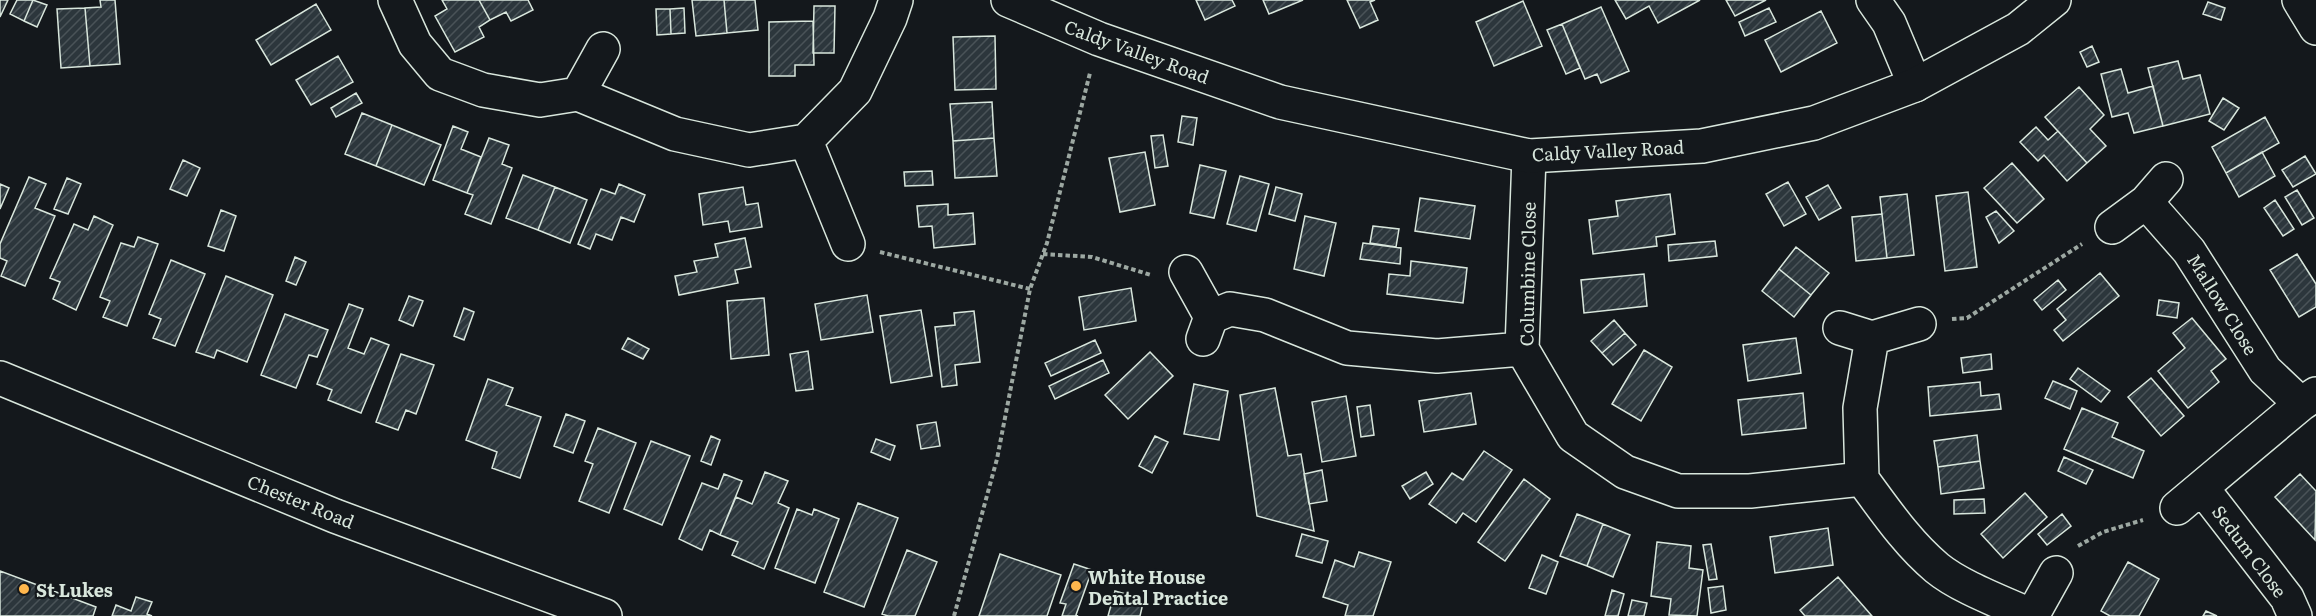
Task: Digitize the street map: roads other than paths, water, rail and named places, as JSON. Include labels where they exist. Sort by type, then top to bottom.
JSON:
[{"type":"street","points":[[395,0],[415,44],[440,74],[483,90],[540,100],[578,94],[675,134],[749,150],[806,141],[855,91],[890,18],[896,0]]},
{"type":"street","name":"Caldy Valley Road","points":[[1008,0],[1099,39],[1280,102],[1529,156],[1702,146],[1814,123],[1915,85],[2018,29],[2054,0]]},
{"type":"street","points":[[1873,0],[1889,23],[1915,85]]},
{"type":"street","points":[[2299,0],[2316,28]]},
{"type":"street","points":[[578,94],[603,49]]},
{"type":"street","points":[[806,141],[848,243]]},
{"type":"street","name":"Columbine Close","points":[[1529,156],[1522,349],[1573,436],[1625,472],[1678,491],[1750,491],[1862,480]]},
{"type":"street","name":"Mallow Close","points":[[2112,227],[2156,190],[2189,251],[2265,370],[2308,399]]},
{"type":"street","points":[[1200,306],[1265,315],[1347,348],[1437,356],[1522,349]]},
{"type":"street","points":[[1840,328],[1872,339],[1919,324]]},
{"type":"street","points":[[1872,339],[1860,408],[1862,480],[1909,542],[1938,569],[1959,582],[2032,616],[2056,573]]},
{"type":"street","name":"Chester Road","points":[[0,378],[335,516],[605,616]]},
{"type":"street","name":"Sedum Close","points":[[2177,508],[2308,399]]},
{"type":"street","name":"Sedum Close","points":[[2202,488],[2288,598],[2295,616]]},
{"type":"place","name":"White House Dental Practice","points":[[1076,586]]},
{"type":"place","name":"St Lukes","points":[[24,589]]}]
